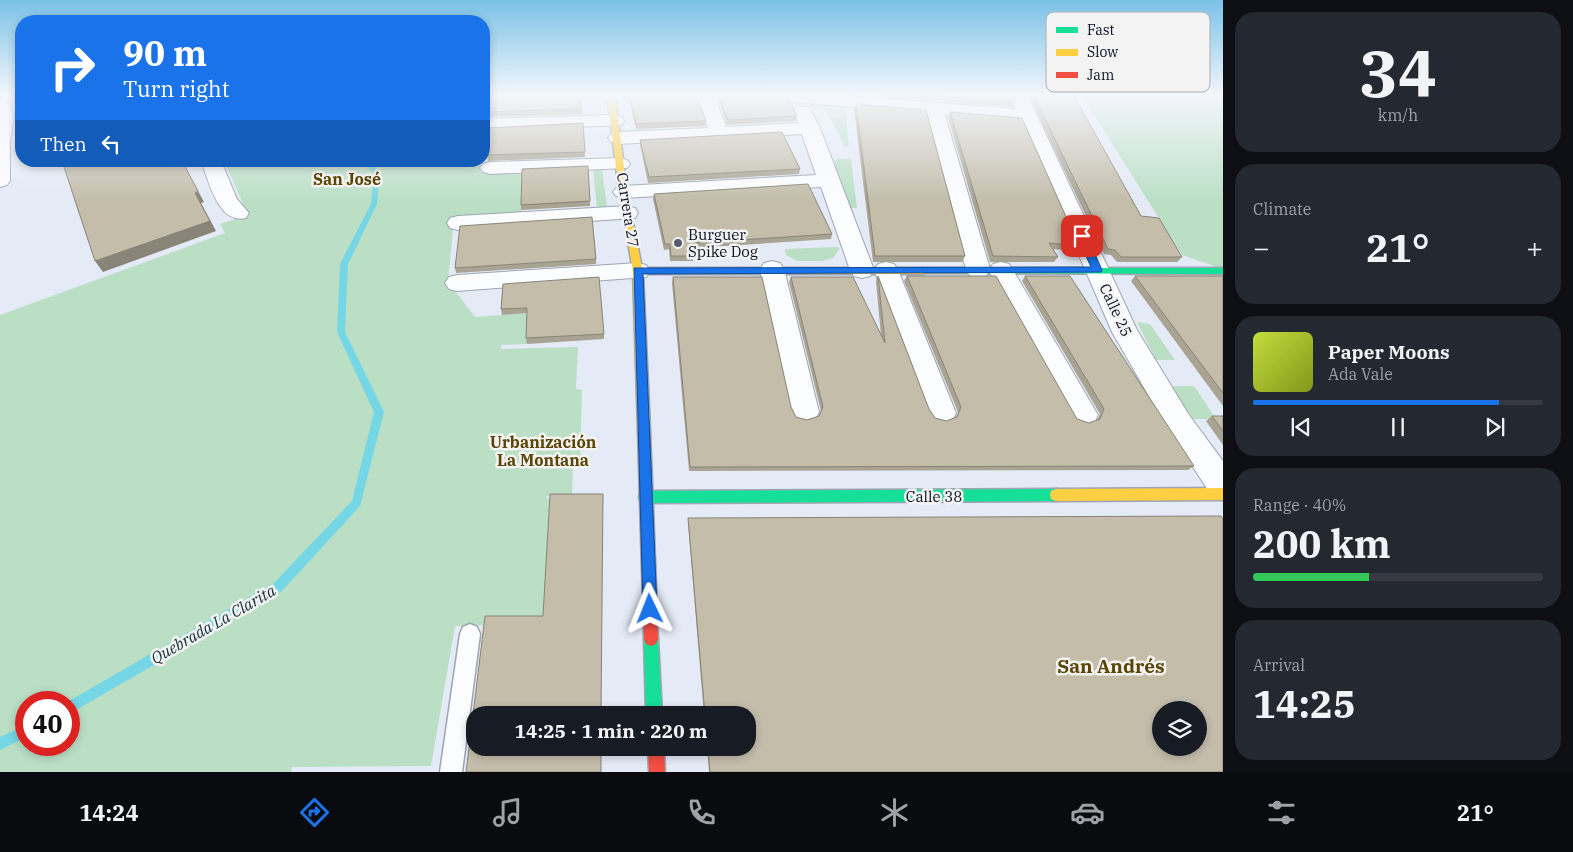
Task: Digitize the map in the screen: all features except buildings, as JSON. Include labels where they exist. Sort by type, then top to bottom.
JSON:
[{"type":"street","points":[[0,181],[0,143],[2,130]]},
{"type":"street","name":"Carrera 27","points":[[617,130],[625,203],[638,270],[654,706]]},
{"type":"street","points":[[643,130],[719,133],[774,130]]},
{"type":"street","points":[[812,130],[830,180],[942,413]]},
{"type":"street","points":[[941,130],[989,270],[1084,415]]},
{"type":"street","name":"Calle 25","points":[[1034,130],[1125,332],[1179,423],[1223,486]]},
{"type":"street","points":[[490,168],[620,164]]},
{"type":"street","points":[[213,167],[227,201],[238,213]]},
{"type":"street","points":[[458,223],[830,180]]},
{"type":"street","points":[[772,269],[805,412]]},
{"type":"street","points":[[457,282],[638,270],[1098,270],[1221,272]]},
{"type":"street","name":"Calle 38","points":[[646,497],[1223,494]]},
{"type":"street","points":[[656,756],[657,772]]},
{"type":"lane","points":[[451,772],[470,634]]},
{"type":"green space","points":[[836,130],[847,130],[849,146],[844,146]]},
{"type":"green space","points":[[1104,130],[1223,130],[1223,269],[1182,255]]},
{"type":"green space","points":[[837,159],[851,159],[857,208],[850,208],[834,162]]},
{"type":"green space","points":[[227,167],[480,167],[480,172],[523,170],[521,213],[454,219],[448,282],[475,317],[528,313],[527,344],[501,345],[501,349],[578,347],[576,389],[582,390],[580,462],[573,462],[572,496],[546,496],[552,503],[544,624],[455,626],[431,766],[292,767],[291,772],[0,772],[0,315],[225,233],[220,224],[248,215]]},
{"type":"green space","points":[[593,169],[602,170],[607,206],[605,209],[597,209]]},
{"type":"green space","points":[[840,248],[833,258],[822,261],[797,261],[786,255],[785,249]]},
{"type":"green space","points":[[1137,322],[1150,324],[1175,360],[1156,360]]},
{"type":"green space","points":[[1171,386],[1194,386],[1216,419],[1193,419]]},
{"type":"waterway","name":"Quebrada La Clarita","points":[[80,702],[278,587],[356,503],[379,412],[341,332],[344,264],[374,204],[377,172],[371,167]]},
{"type":"waterway","name":"Quebrada La Clarita","points":[[0,744],[15,736]]},
{"type":"traffic: fast","points":[[923,271],[1221,271]]},
{"type":"traffic: fast","points":[[645,497],[1056,495]]},
{"type":"traffic: fast","points":[[651,639],[654,706]]},
{"type":"traffic: slow","points":[[615,130],[623,192],[638,271],[644,430]]},
{"type":"traffic: slow","points":[[638,271],[923,271]]},
{"type":"traffic: slow","points":[[1056,495],[1223,494]]},
{"type":"traffic: jam","points":[[644,430],[651,639]]},
{"type":"traffic: jam","points":[[656,756],[657,772]]},
{"type":"place","name":"Burguer Spike Dog","points":[[678,243]]},
{"type":"district","name":"San José","points":[[347,179]]},
{"type":"district","name":"Urbanización La Montana","points":[[543,451]]},
{"type":"district","name":"San Andrés","points":[[1111,666]]},
{"type":"route","points":[[650,609],[638,270],[1098,270],[1082,236]]}]
